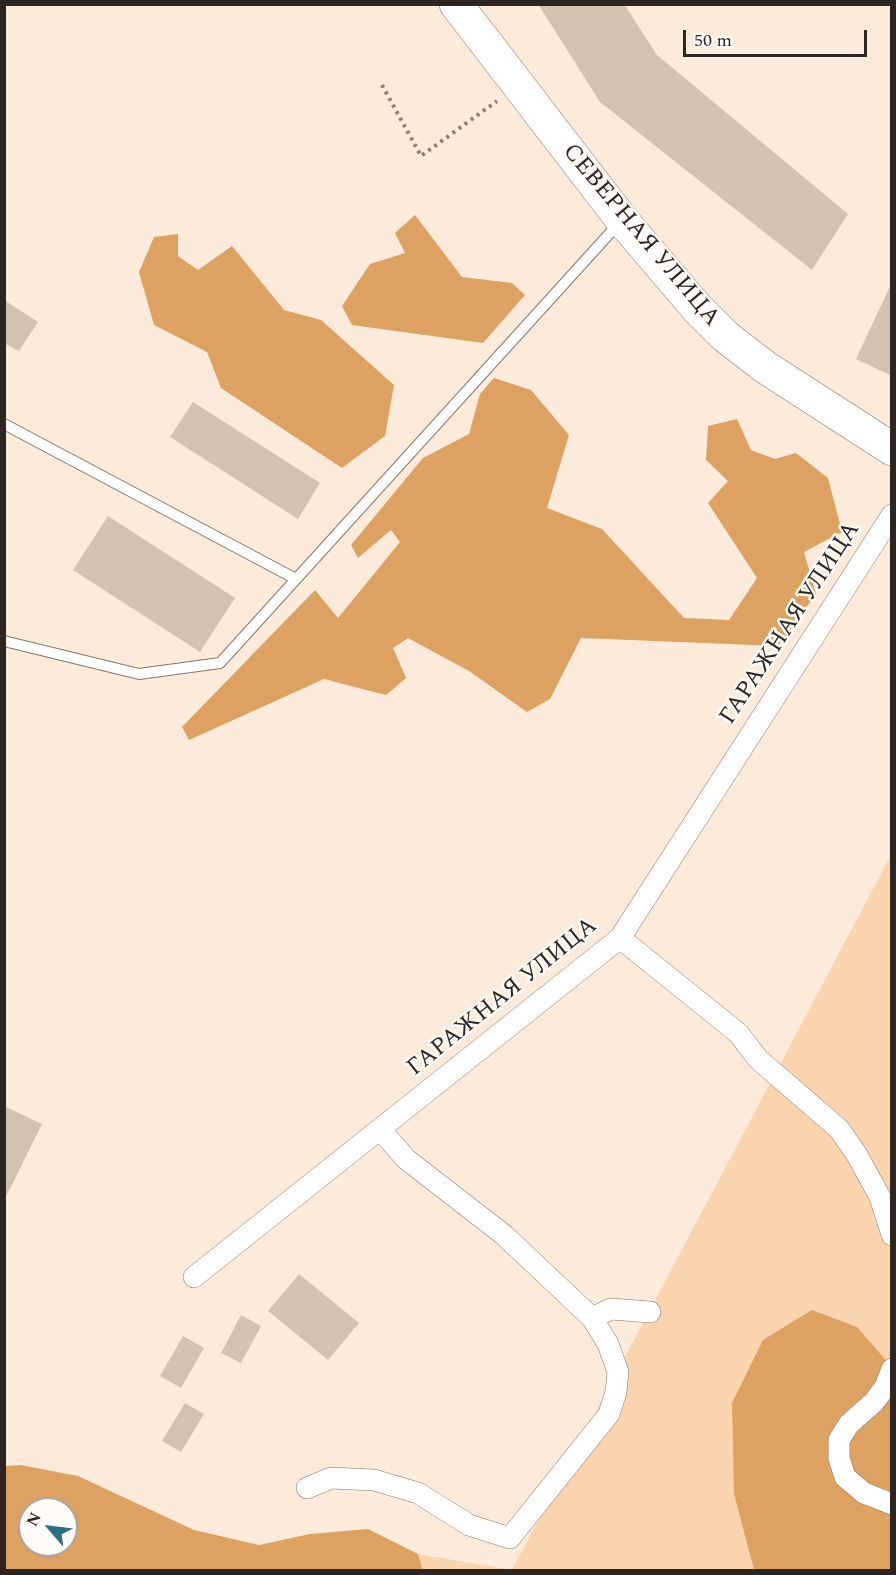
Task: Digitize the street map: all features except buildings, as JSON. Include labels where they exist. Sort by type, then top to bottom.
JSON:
[{"type":"main road","name":"СЕВЕРНАЯ УЛИЦА","points":[[456,4],[622,220],[697,308],[726,336],[765,367],[891,449]]},
{"type":"street","name":"ГАРАЖНАЯ УЛИЦА","points":[[194,1277],[620,938],[891,515]]},
{"type":"street","points":[[620,938],[738,1033],[758,1059],[839,1130],[857,1155],[880,1197],[891,1235]]},
{"type":"street","points":[[307,1488],[331,1478],[374,1480],[418,1493],[469,1525],[510,1539],[609,1414],[616,1392],[618,1372],[608,1344],[592,1318],[504,1235],[406,1159],[380,1129]]},
{"type":"street","points":[[592,1318],[611,1309],[650,1312]]},
{"type":"street","points":[[891,1369],[885,1387],[874,1402],[849,1424],[839,1440],[839,1458],[845,1477],[864,1493],[891,1504]]},
{"type":"lane","points":[[4,641],[139,674],[220,663],[622,220]]},
{"type":"lane","points":[[4,424],[296,579]]},
{"type":"path","points":[[382,85],[421,156],[517,86]]},
{"type":"shaded area","points":[[415,215],[462,277],[512,283],[525,295],[483,343],[352,325],[342,306],[370,264],[405,253],[395,233]]},
{"type":"shaded area","points":[[178,234],[178,256],[198,270],[232,246],[284,310],[321,320],[394,385],[385,436],[342,468],[221,388],[207,352],[154,325],[139,272],[154,237]]},
{"type":"shaded area","points":[[494,378],[531,390],[569,435],[547,508],[602,529],[684,618],[729,620],[757,578],[708,503],[728,481],[706,460],[708,426],[737,419],[751,450],[775,459],[796,453],[828,478],[842,532],[804,552],[816,594],[778,646],[581,638],[550,699],[527,712],[469,671],[408,638],[393,648],[406,678],[386,695],[324,679],[189,740],[182,727],[315,590],[338,618],[400,542],[391,530],[358,558],[351,545],[423,458],[469,434],[480,394]]},
{"type":"shaded area","points":[[891,855],[891,1366],[734,1494],[754,1570],[512,1570]]},
{"type":"shaded area","points":[[812,1310],[857,1327],[891,1366],[891,1570],[754,1570],[734,1494],[732,1403],[763,1340]]},
{"type":"shaded area","points":[[21,1465],[78,1476],[194,1530],[259,1545],[310,1534],[368,1529],[418,1554],[423,1570],[5,1570],[5,1466]]},
{"type":"shaded area","points":[[418,1554],[512,1570],[423,1570]]}]
